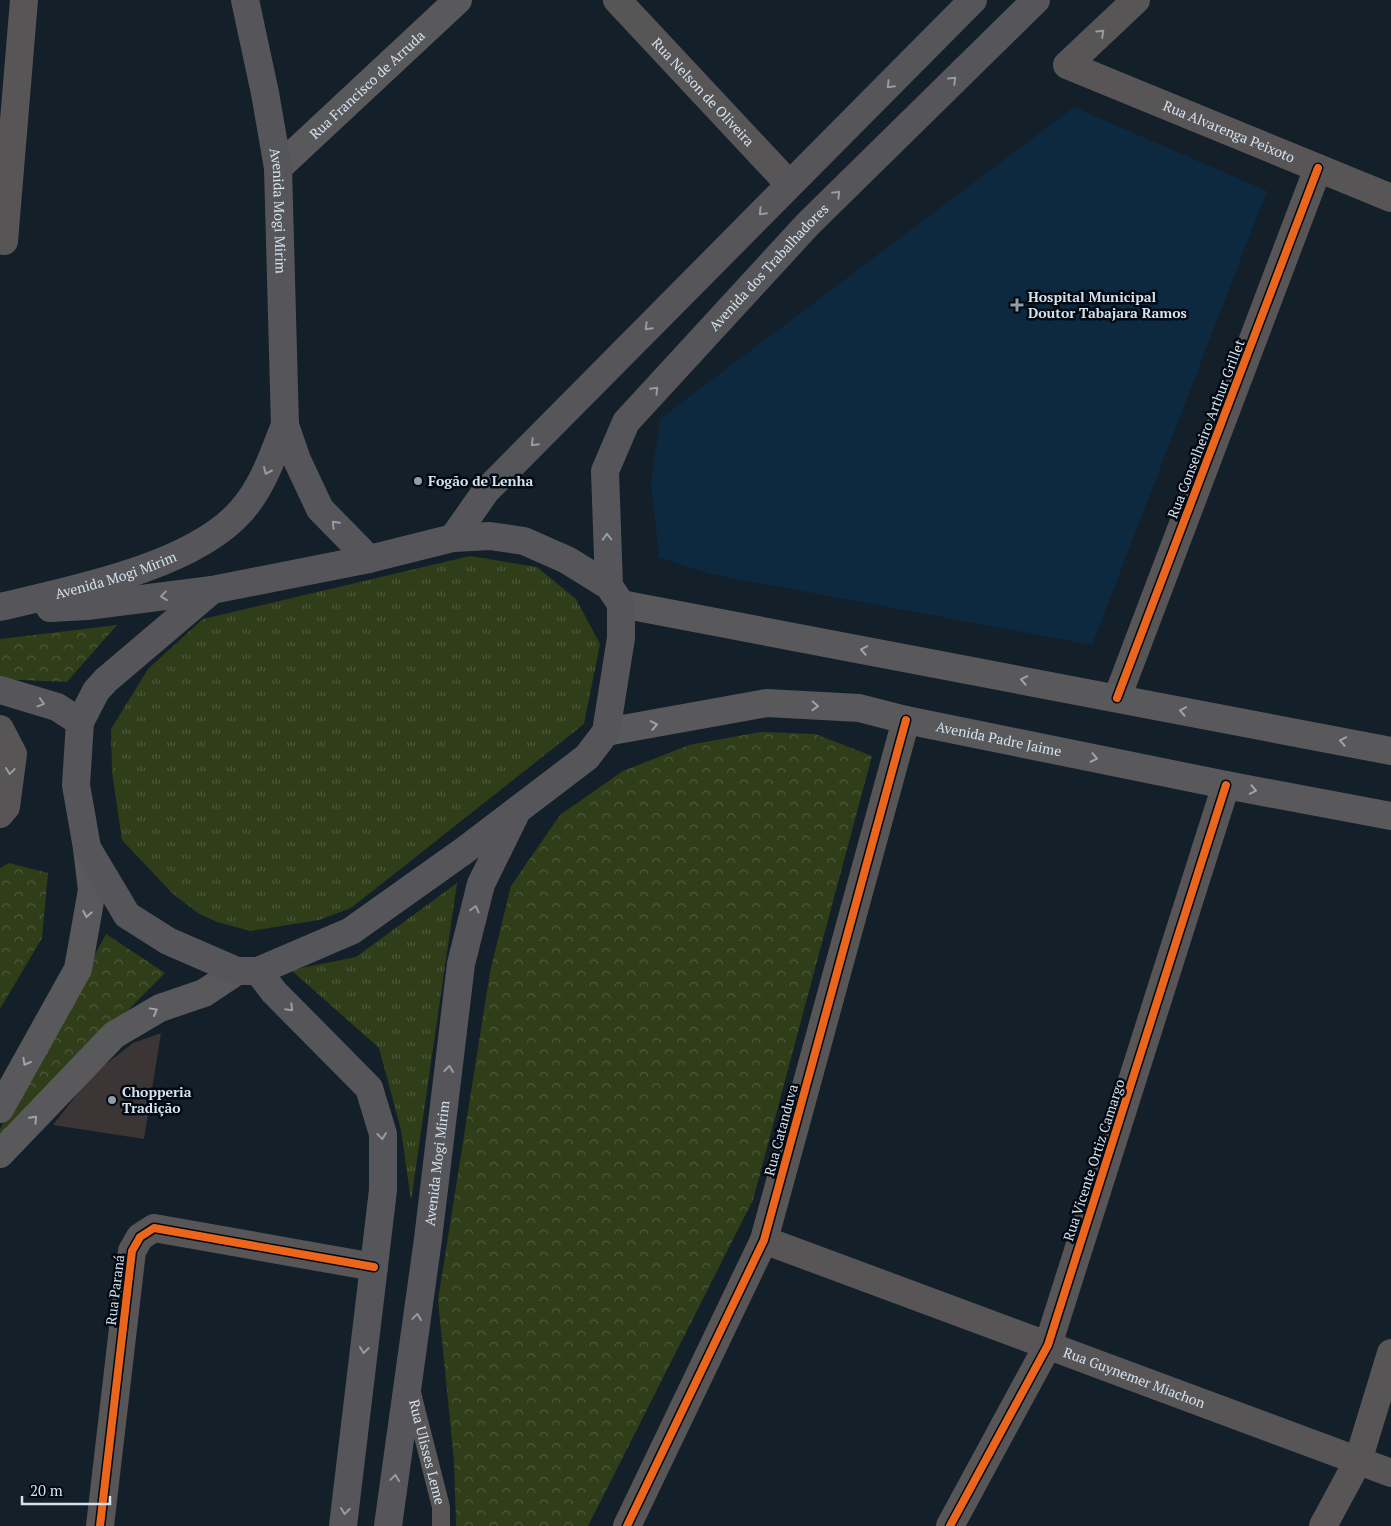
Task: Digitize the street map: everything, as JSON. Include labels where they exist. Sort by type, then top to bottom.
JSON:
[{"type":"main road","name":"Avenida Mogi Mirim","points":[[245,0],[265,93],[278,168],[285,425],[297,460],[320,509],[369,559]]},
{"type":"main road","name":"Rua Francisco de Arruda","points":[[278,168],[458,0]]},
{"type":"main road","points":[[453,538],[486,491],[973,0]]},
{"type":"main road","name":"Avenida dos Trabalhadores","points":[[606,732],[621,638],[615,595],[605,470],[626,422],[808,224],[1036,0]]},
{"type":"main road","name":"Avenida Mogi Mirim","points":[[0,609],[107,581],[194,547],[214,535],[241,511],[253,495],[265,475],[285,425]]},
{"type":"main road","points":[[0,609],[87,606],[212,590],[369,559],[453,538],[490,536],[524,541],[567,560],[615,595],[1117,698],[1391,750]]},
{"type":"main road","points":[[0,1109],[78,969],[92,890],[88,848],[76,785],[80,722],[96,691],[106,680],[212,590]]},
{"type":"main road","points":[[0,690],[57,707],[80,722]]},
{"type":"main road","name":"Avenida Padre Jaime","points":[[606,732],[766,703],[860,708],[906,720],[1226,785],[1391,816]]},
{"type":"main road","points":[[0,1154],[114,1035],[160,1008],[204,993],[248,971],[350,931],[465,850],[587,757],[606,732]]},
{"type":"main road","name":"Avenida Mogi Mirim","points":[[388,1526],[446,1102],[461,964],[481,884],[518,808]]},
{"type":"main road","points":[[88,848],[127,915],[168,941],[248,971],[274,992],[369,1088],[383,1134],[384,1190],[343,1526]]},
{"type":"street","points":[[4,241],[24,0]]},
{"type":"street","name":"Rua Nelson de Oliveira","points":[[617,0],[789,184]]},
{"type":"street","name":"Rua Alvarenga Peixoto","points":[[1136,0],[1067,65],[1391,198]]},
{"type":"street","name":"Rua Conselheiro Arthur Grillet","points":[[1117,698],[1318,168]]},
{"type":"street","name":"Rua Catanduva","points":[[627,1526],[764,1240],[906,720]]},
{"type":"street","points":[[0,729],[13,754],[6,807],[0,814]]},
{"type":"street","name":"Rua Vicente Ortiz Camargo","points":[[950,1526],[1048,1345],[1226,785]]},
{"type":"street","name":"Rua Paraná","points":[[100,1526],[132,1251],[140,1237],[154,1228],[374,1267]]},
{"type":"street","name":"Rua Guynemer Miachon","points":[[764,1240],[1391,1473]]},
{"type":"street","points":[[1323,1526],[1358,1461],[1391,1353]]},
{"type":"lane","name":"Rua Ulisses Leme","points":[[409,1379],[441,1507],[441,1526]]},
{"type":"shaded area","name":"Hospital Municipal Doutor Tabajara Ramos","points":[[1074,107],[1267,191],[1092,645],[711,574],[659,557],[651,482],[660,419]]},
{"type":"green space","points":[[470,556],[537,567],[576,599],[600,644],[584,724],[351,908],[319,920],[251,931],[217,922],[198,913],[173,894],[122,840],[112,772],[111,729],[148,669],[203,619]]},
{"type":"green space","points":[[117,625],[67,682],[0,679],[0,639]]},
{"type":"green space","points":[[760,732],[815,734],[872,756],[753,1200],[588,1526],[456,1526],[454,1461],[438,1300],[490,972],[511,886],[560,815],[623,771],[689,745]]},
{"type":"green space","points":[[9,863],[48,873],[42,938],[0,1009],[0,868]]},
{"type":"green space","points":[[457,883],[411,1201],[401,1130],[379,1048],[291,970],[356,957]]},
{"type":"green space","points":[[106,934],[165,973],[0,1139],[0,1129]]},
{"type":"building","name":"Chopperia Tradição","points":[[161,1033],[144,1139],[53,1125],[92,1075],[133,1043]]},
{"type":"cycle path","points":[[1117,698],[1318,168]]},
{"type":"cycle path","points":[[627,1526],[764,1240],[906,720]]},
{"type":"cycle path","points":[[950,1526],[1048,1345],[1226,785]]},
{"type":"cycle path","points":[[100,1526],[132,1251],[140,1237],[154,1228],[374,1267]]},
{"type":"place","name":"Hospital Municipal Doutor Tabajara Ramos","points":[[1017,305]]},
{"type":"place","name":"Fogão de Lenha","points":[[418,481]]},
{"type":"place","name":"Chopperia Tradição","points":[[112,1100]]}]
